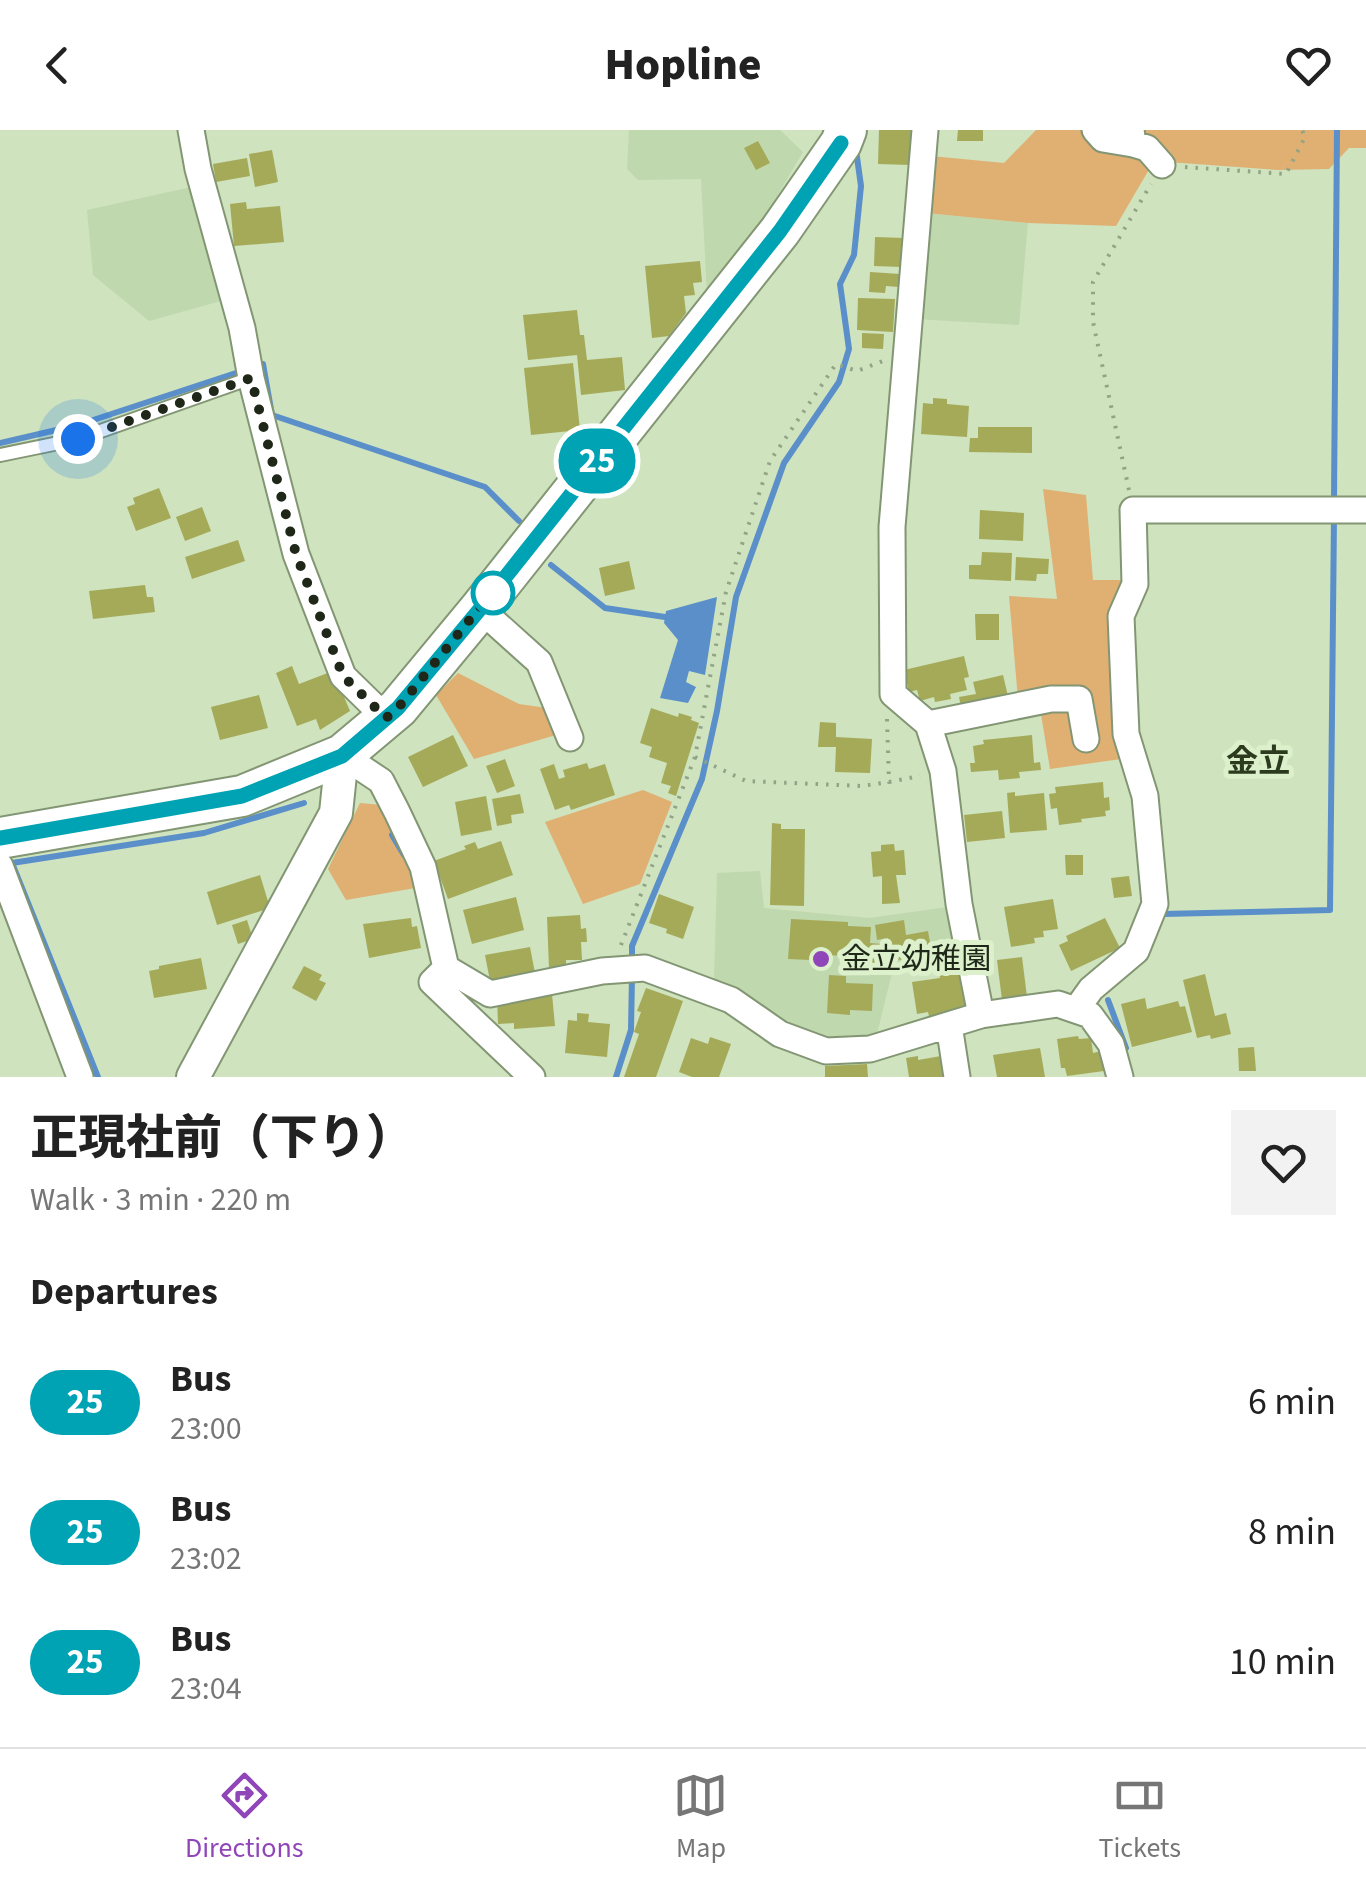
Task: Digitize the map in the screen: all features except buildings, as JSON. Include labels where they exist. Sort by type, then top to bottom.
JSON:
[{"type":"main road","points":[[0,838],[242,796],[342,756],[398,708],[480,609],[780,231],[844,136]]},
{"type":"street","points":[[191,130],[296,554],[343,676],[386,718]]},
{"type":"street","points":[[925,130],[892,527],[893,694],[928,724],[943,771],[958,904],[981,1015]]},
{"type":"street","points":[[1095,130],[1103,139],[1132,137],[1148,148],[1162,166]]},
{"type":"street","points":[[1076,1010],[1091,989],[1136,952],[1155,904],[1145,796],[1126,734],[1121,616],[1136,584],[1133,510],[1366,510]]},
{"type":"street","points":[[480,609],[539,662],[570,738]]},
{"type":"street","points":[[928,724],[1051,699],[1079,699],[1086,739]]},
{"type":"street","points":[[194,1077],[336,812],[342,756],[380,781],[397,812],[423,867],[446,968],[490,994],[602,971],[633,969],[730,1000],[780,1034],[826,1052],[870,1049],[981,1015],[1058,1004],[1090,1015],[1112,1044],[1120,1077]]},
{"type":"street","points":[[0,866],[80,1077]]},
{"type":"street","points":[[446,968],[432,982],[532,1077]]},
{"type":"street","points":[[948,1025],[958,1077]]},
{"type":"lane","points":[[0,456],[78,439],[251,378]]},
{"type":"path","points":[[1133,510],[1093,322],[1092,282],[1162,166],[1286,174],[1305,137],[1302,130]]},
{"type":"path","points":[[633,969],[621,942],[695,757],[726,592],[770,461],[836,364],[857,370]]},
{"type":"path","points":[[889,782],[886,721],[893,694]]},
{"type":"path","points":[[695,757],[746,781],[862,786],[943,771]]},
{"type":"shaded area","points":[[629,130],[780,130],[803,152],[760,225],[707,294],[701,179],[638,180],[627,169]]},
{"type":"shaded area","points":[[1036,130],[1366,130],[1366,148],[1349,148],[1329,169],[1278,170],[1154,161],[1116,226],[1028,223],[926,213],[931,156],[1004,163]]},
{"type":"shaded area","points":[[196,186],[228,299],[149,321],[93,275],[87,210]]},
{"type":"shaded area","points":[[926,213],[1028,223],[1019,325],[917,319]]},
{"type":"shaded area","points":[[1043,489],[1086,495],[1093,580],[1125,580],[1121,759],[1050,769],[1038,696],[1018,699],[1009,596],[1057,599]]},
{"type":"shaded area","points":[[458,673],[519,704],[554,709],[563,733],[474,759],[436,695]]},
{"type":"shaded area","points":[[643,790],[672,802],[640,884],[583,904],[545,822]]},
{"type":"shaded area","points":[[360,803],[382,805],[421,887],[346,900],[328,869]]},
{"type":"shaded area","name":"金立幼稚園","points":[[760,871],[764,908],[869,918],[955,906],[961,948],[893,969],[875,1042],[832,1046],[784,1029],[714,980],[717,873]]},
{"type":"water","points":[[717,597],[705,675],[689,671],[686,682],[696,687],[688,703],[660,698],[678,640],[664,623],[666,611]]},
{"type":"waterway","points":[[1334,499],[1337,130]]},
{"type":"waterway","points":[[632,963],[632,946],[702,779],[736,597],[784,463],[839,382],[849,349],[840,284],[854,255],[861,186],[856,150]]},
{"type":"waterway","points":[[254,367],[263,364],[272,415],[485,487],[519,521]]},
{"type":"waterway","points":[[0,443],[78,425],[242,371]]},
{"type":"waterway","points":[[1161,917],[1330,910],[1334,516]]},
{"type":"waterway","points":[[551,565],[605,608],[665,617]]},
{"type":"waterway","points":[[98,1077],[12,863],[204,833],[304,803]]},
{"type":"waterway","points":[[392,835],[404,855]]},
{"type":"waterway","points":[[616,1077],[631,1030],[632,976]]},
{"type":"waterway","points":[[1108,1000],[1126,1048]]},
{"type":"bus line","name":"25","points":[[0,838],[242,796],[342,756],[398,708],[480,609],[780,231],[841,143]]},
{"type":"place","name":"金立幼稚園","points":[[821,959]]},
{"type":"district","name":"金立","points":[[1258,761]]},
{"type":"route","points":[[78,439],[251,378],[296,554],[343,676],[386,718],[502,580],[493,593]]}]
